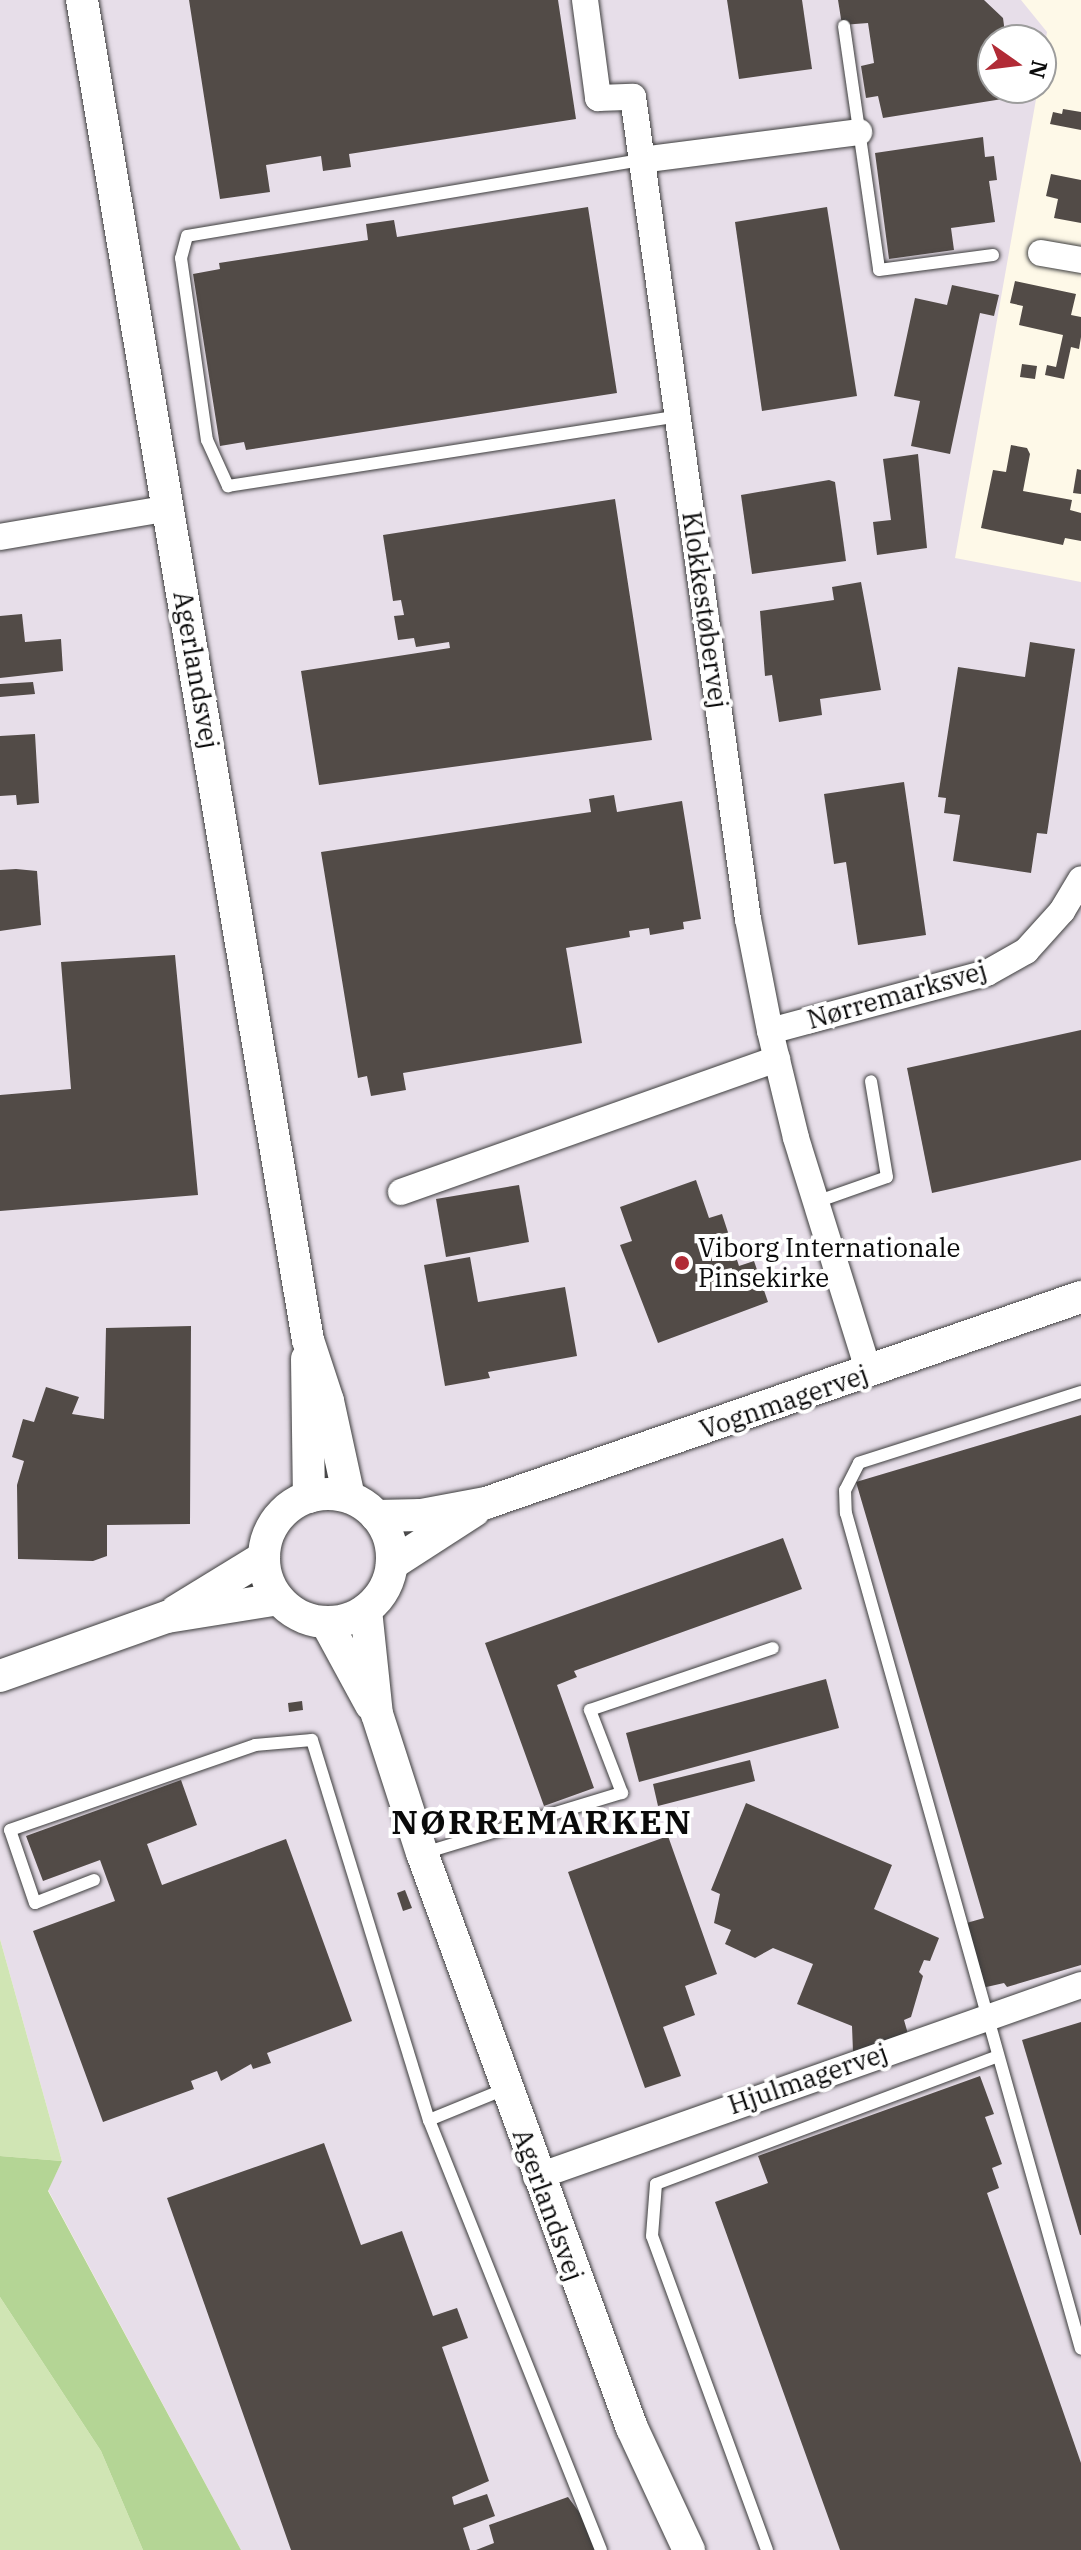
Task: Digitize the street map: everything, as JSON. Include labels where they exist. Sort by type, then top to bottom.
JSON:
[{"type":"street","name":"Agerlandsvej","points":[[82,0],[308,1340],[328,1401],[349,1497]]},
{"type":"street","name":"Klokkestøbervej","points":[[585,0],[598,98],[633,97],[748,919],[770,1031],[816,1202],[869,1373]]},
{"type":"street","points":[[641,160],[859,132]]},
{"type":"street","points":[[1041,253],[1081,260]]},
{"type":"street","points":[[0,537],[169,508]]},
{"type":"street","name":"Nørremarksvej","points":[[770,1031],[987,973],[1026,951],[1071,914],[1081,879]]},
{"type":"street","points":[[401,1192],[777,1059]]},
{"type":"street","name":"Vognmagervej","points":[[376,1516],[421,1515],[486,1503],[869,1373],[1081,1297]]},
{"type":"street","name":"Agerlandsvej","points":[[308,1340],[304,1409],[309,1497]]},
{"type":"street","points":[[309,1497],[349,1497],[376,1516],[386,1530],[392,1564],[379,1597],[366,1610],[326,1622],[302,1617],[278,1599],[264,1557],[276,1521],[309,1497]]},
{"type":"street","name":"Vognmagervej","points":[[392,1564],[486,1503]]},
{"type":"street","points":[[167,1617],[264,1557]]},
{"type":"street","points":[[0,1676],[167,1617],[278,1599]]},
{"type":"street","name":"Agerlandsvej","points":[[366,1610],[377,1714]]},
{"type":"street","name":"Agerlandsvej","points":[[326,1622],[377,1714],[422,1853],[536,2177],[632,2428],[689,2550]]},
{"type":"street","name":"Hjulmagervej","points":[[536,2177],[1081,1985]]},
{"type":"lane","points":[[844,26],[879,270],[993,255]]},
{"type":"lane","points":[[641,160],[187,236],[181,258],[207,440],[228,486],[680,416]]},
{"type":"lane","points":[[816,1202],[887,1177],[871,1081]]},
{"type":"lane","points":[[1081,1392],[859,1463],[845,1490],[846,1513],[985,2019],[1081,2349]]},
{"type":"lane","points":[[422,1853],[622,1793],[590,1710],[773,1648]]},
{"type":"lane","points":[[94,1880],[35,1903],[10,1830],[255,1745],[312,1740],[429,2120],[601,2550]]},
{"type":"lane","points":[[767,2550],[652,2236],[656,2184],[996,2057]]},
{"type":"lane","points":[[429,2120],[505,2089]]},
{"type":"shaded area","points":[[0,0],[1021,0],[1040,24],[977,24],[977,104],[1035,104],[955,558],[1081,582],[1081,2550],[241,2550],[48,2190],[62,2161],[0,1939]]},
{"type":"green space","points":[[0,1939],[62,2161],[0,2156]]},
{"type":"green space","points":[[0,2156],[62,2161],[48,2191],[241,2550],[143,2550],[101,2451],[0,2297]]},
{"type":"green space","points":[[0,2297],[101,2451],[143,2550],[0,2550]]},
{"type":"building","points":[[189,0],[558,0],[576,119],[349,154],[351,167],[323,171],[321,156],[266,165],[270,192],[220,199]]},
{"type":"building","points":[[727,0],[802,0],[812,69],[739,79]]},
{"type":"building","points":[[838,0],[984,0],[1003,18],[1004,24],[977,24],[977,103],[883,118],[878,96],[866,98],[861,66],[874,63],[868,23],[842,25]]},
{"type":"building","points":[[1063,109],[1081,112],[1081,130],[1050,124],[1053,112],[1062,114]]},
{"type":"building","points":[[983,137],[985,157],[994,156],[997,180],[989,181],[995,222],[951,228],[954,250],[889,259],[875,153]]},
{"type":"building","points":[[1051,174],[1081,180],[1081,223],[1054,218],[1058,199],[1046,196]]},
{"type":"building","points":[[588,207],[617,393],[246,450],[244,442],[220,446],[193,274],[220,269],[219,263],[368,240],[366,224],[394,220],[397,237]]},
{"type":"building","points":[[827,207],[857,396],[762,411],[735,222]]},
{"type":"building","points":[[1015,281],[1076,294],[1071,315],[1081,317],[1081,337],[1079,349],[1071,347],[1064,379],[1045,375],[1047,365],[1056,367],[1063,335],[1019,325],[1023,306],[1010,303]]},
{"type":"building","points":[[952,285],[999,295],[994,316],[980,313],[950,454],[911,446],[920,401],[894,396],[915,298],[947,305]]},
{"type":"building","points":[[1022,364],[1037,366],[1035,379],[1020,377]]},
{"type":"building","points":[[1011,445],[1027,448],[1030,454],[1023,491],[1072,500],[1070,510],[1081,513],[1081,541],[1065,538],[1063,545],[981,528],[993,470],[1006,472]]},
{"type":"building","points":[[918,454],[927,548],[877,555],[873,522],[891,520],[883,459]]},
{"type":"building","points":[[1077,469],[1081,470],[1081,494],[1073,493]]},
{"type":"building","points":[[829,480],[835,482],[846,561],[752,574],[741,495]]},
{"type":"building","points":[[615,499],[652,740],[319,785],[301,671],[450,648],[449,642],[416,647],[414,638],[398,640],[394,616],[404,615],[401,600],[393,601],[383,535]]},
{"type":"building","points":[[861,582],[881,690],[820,699],[822,715],[779,722],[772,675],[765,676],[760,611],[834,600],[832,587]]},
{"type":"building","points":[[22,614],[25,642],[61,639],[63,671],[0,678],[0,616]]},
{"type":"building","points":[[1030,642],[1075,649],[1047,834],[1037,833],[1031,873],[953,861],[960,815],[944,813],[946,798],[938,797],[958,667],[1025,677]]},
{"type":"building","points":[[33,682],[35,694],[0,697],[0,684]]},
{"type":"building","points":[[35,734],[39,803],[17,805],[16,795],[0,796],[0,736]]},
{"type":"building","points":[[904,782],[926,935],[858,945],[846,862],[834,864],[824,794]]},
{"type":"building","points":[[614,795],[617,812],[682,801],[701,919],[683,922],[684,929],[650,935],[649,928],[629,931],[630,937],[566,948],[582,1043],[403,1073],[406,1090],[371,1096],[367,1076],[358,1078],[321,852],[591,812],[589,799]]},
{"type":"building","points":[[0,870],[37,871],[41,925],[0,931]]},
{"type":"building","points":[[175,955],[198,1195],[0,1211],[0,1095],[71,1089],[61,962]]},
{"type":"building","points":[[1081,1030],[1081,1160],[932,1193],[907,1068]]},
{"type":"building","name":"Viborg Internationale Pinsekirke","points":[[696,1180],[709,1218],[722,1214],[739,1266],[754,1261],[768,1302],[658,1343],[620,1245],[632,1241],[620,1207]]},
{"type":"building","points":[[519,1185],[529,1242],[446,1257],[436,1199]]},
{"type":"building","points":[[470,1257],[478,1302],[565,1287],[577,1356],[488,1372],[490,1378],[445,1386],[424,1265]]},
{"type":"building","points":[[191,1326],[190,1524],[107,1525],[107,1556],[93,1561],[18,1559],[17,1485],[24,1461],[12,1457],[23,1419],[34,1422],[46,1387],[79,1397],[72,1414],[104,1419],[106,1328]]},
{"type":"building","points":[[1081,1415],[1081,1965],[1007,1987],[1004,1983],[982,1988],[963,1924],[984,1918],[856,1482]]},
{"type":"building","points":[[783,1538],[802,1589],[574,1671],[577,1677],[557,1685],[594,1788],[544,1806],[485,1643]]},
{"type":"building","points":[[826,1679],[839,1728],[639,1782],[626,1733]]},
{"type":"building","points":[[302,1701],[303,1710],[289,1712],[288,1703]]},
{"type":"building","points":[[750,1760],[755,1781],[658,1806],[653,1784]]},
{"type":"building","points":[[181,1780],[197,1825],[147,1844],[162,1885],[286,1839],[352,2021],[267,2053],[271,2063],[253,2069],[251,2064],[221,2081],[217,2071],[191,2081],[194,2089],[103,2122],[33,1931],[115,1901],[100,1860],[43,1881],[26,1836]]},
{"type":"building","points":[[746,1803],[892,1865],[874,1909],[939,1938],[930,1961],[924,1960],[919,1972],[923,1976],[911,2017],[904,2020],[908,2034],[853,2052],[852,2026],[797,2004],[813,1964],[773,1948],[755,1958],[725,1944],[731,1930],[714,1923],[720,1894],[711,1890]]},
{"type":"building","points":[[668,1836],[717,1974],[685,1986],[695,2015],[663,2027],[681,2076],[645,2088],[568,1872]]},
{"type":"building","points":[[405,1890],[412,1908],[403,1911],[397,1893]]},
{"type":"building","points":[[1081,2022],[1081,2235],[1080,2235],[1022,2040]]},
{"type":"building","points":[[980,2076],[994,2114],[985,2117],[1002,2164],[992,2168],[999,2188],[987,2193],[1081,2463],[1081,2550],[840,2550],[715,2202],[768,2183],[758,2156]]},
{"type":"building","points":[[324,2143],[361,2245],[402,2231],[433,2316],[457,2308],[468,2338],[442,2347],[489,2481],[452,2497],[454,2505],[487,2494],[495,2516],[463,2528],[470,2550],[291,2550],[167,2198]]},
{"type":"building","points":[[568,2497],[582,2516],[595,2550],[476,2550],[494,2543],[489,2525]]},
{"type":"place","name":"Viborg Internationale Pinsekirke","points":[[682,1263]]},
{"type":"district","name":"NØRREMARKEN","points":[[542,1822]]}]
